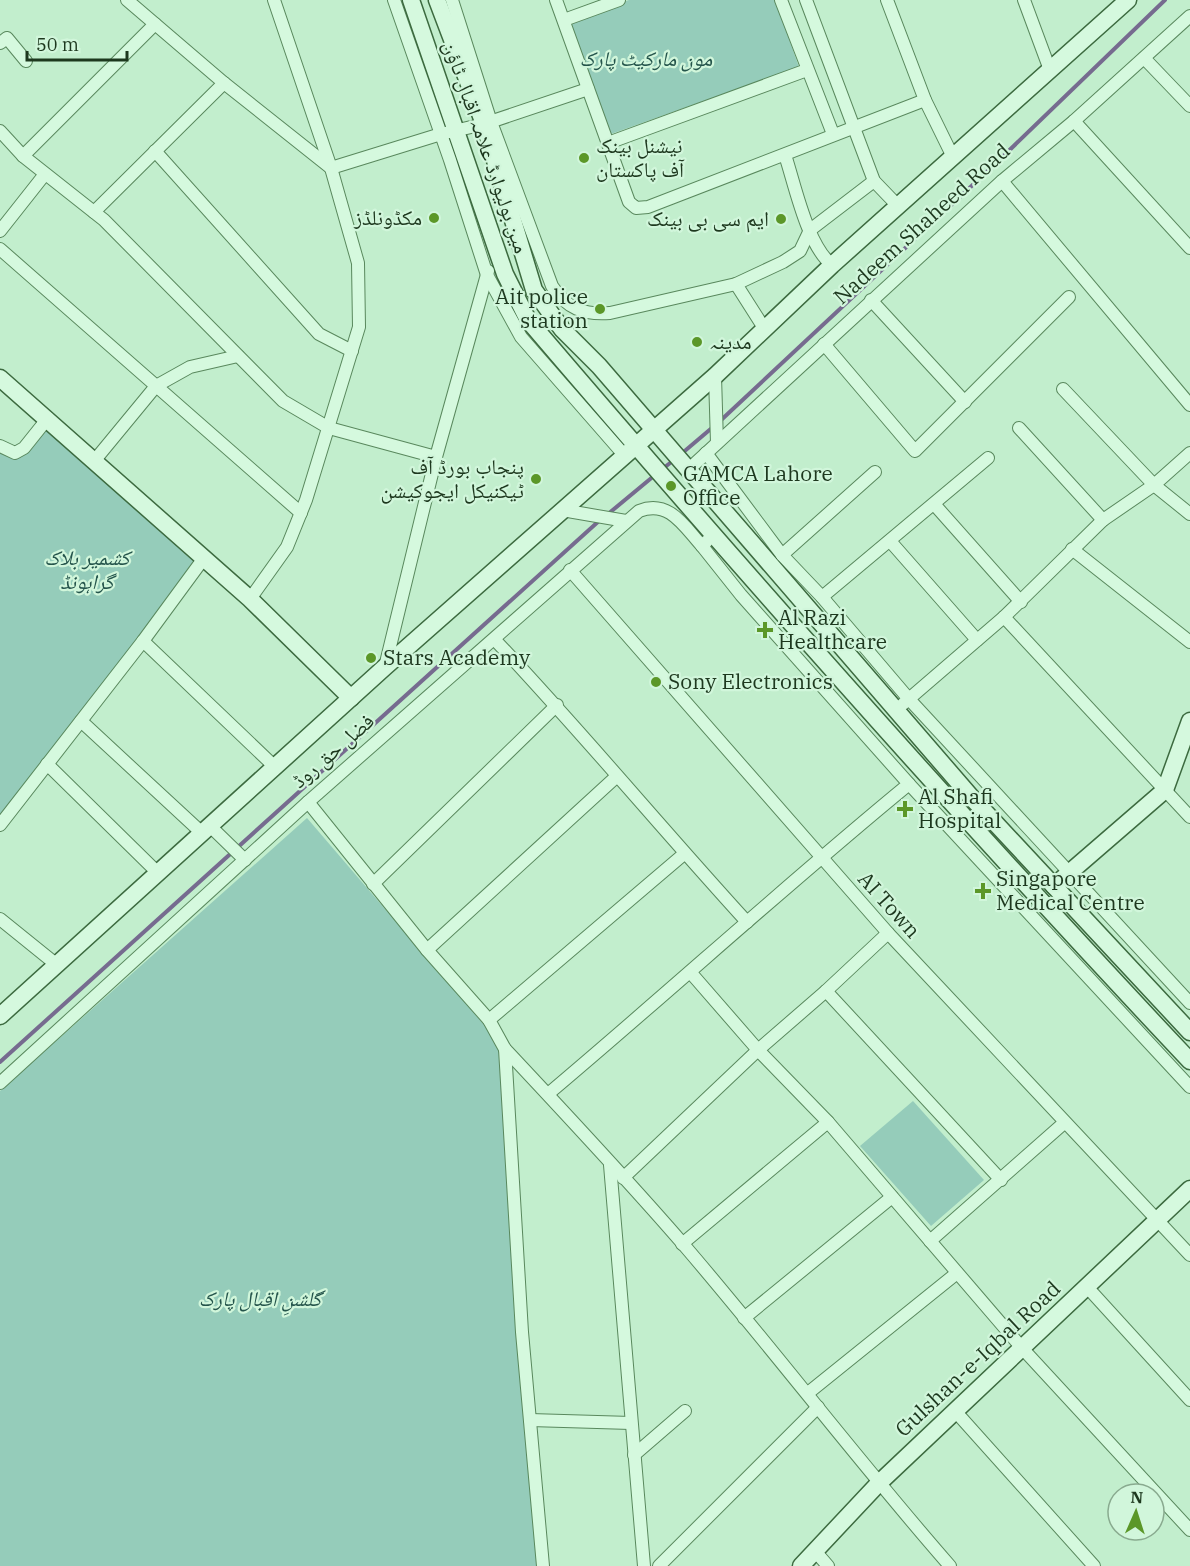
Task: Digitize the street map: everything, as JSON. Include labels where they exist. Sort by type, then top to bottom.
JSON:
[{"type":"main road","name":"مین بولیوارڈ علامہ اقبال ٹاؤن","points":[[411,0],[449,132],[496,244],[514,294],[528,320],[634,452],[666,480],[849,690],[1034,896],[1190,1061]]},
{"type":"main road","name":"مین بولیوارڈ علامہ اقبال ٹاؤن","points":[[437,0],[488,123],[534,291],[562,329],[599,366],[686,467]]},
{"type":"main road","name":"Nadeem Shaheed Road","points":[[654,429],[715,376],[831,265],[1128,0]]},
{"type":"main road","points":[[0,378],[48,418],[250,599],[351,698]]},
{"type":"main road","name":"فضل حق روڈ","points":[[0,1016],[385,667],[562,510],[634,452],[654,429]]},
{"type":"main road","points":[[686,467],[895,711],[1190,1032]]},
{"type":"main road","points":[[1054,886],[1165,790],[1190,721]]},
{"type":"main road","name":"Gulshan-e-Iqbal Road","points":[[801,1566],[878,1484],[1088,1288],[1190,1189]]},
{"type":"street","points":[[127,0],[224,83],[331,168]]},
{"type":"street","points":[[250,599],[287,547],[301,513],[329,428],[358,327],[358,263],[331,168],[274,0]]},
{"type":"street","points":[[393,0],[449,132],[487,275],[521,338],[634,452]]},
{"type":"street","points":[[452,0],[488,123],[552,286],[564,302],[573,308],[591,314],[610,314],[736,284],[800,251],[810,230],[874,181]]},
{"type":"street","points":[[556,0],[629,202],[636,208],[648,207],[925,100]]},
{"type":"street","points":[[564,20],[619,0]]},
{"type":"street","points":[[781,0],[833,134]]},
{"type":"street","points":[[806,0],[874,181],[898,206]]},
{"type":"street","points":[[887,0],[925,100],[953,157]]},
{"type":"street","points":[[1024,0],[1050,70]]},
{"type":"street","name":"Nadeem Shaheed Road","points":[[686,467],[706,453],[717,439],[1002,181],[1074,121],[1190,16]]},
{"type":"street","points":[[23,156],[155,24]]},
{"type":"street","points":[[0,43],[7,38],[26,61]]},
{"type":"street","points":[[1144,58],[1190,106]]},
{"type":"street","points":[[608,143],[807,70]]},
{"type":"street","points":[[94,212],[224,83]]},
{"type":"street","points":[[331,168],[449,132],[488,123],[588,89]]},
{"type":"street","points":[[1074,121],[1190,248]]},
{"type":"street","points":[[0,130],[23,156],[94,212],[283,401],[329,428],[436,457]]},
{"type":"street","points":[[156,151],[319,334],[352,351]]},
{"type":"street","points":[[784,155],[810,230],[824,259],[831,265]]},
{"type":"street","points":[[0,231],[45,174]]},
{"type":"street","points":[[1002,181],[1190,405]]},
{"type":"street","points":[[385,667],[436,457],[496,244]]},
{"type":"street","points":[[0,249],[301,513]]},
{"type":"street","points":[[736,284],[764,328]]},
{"type":"street","points":[[824,344],[915,451],[1069,297]]},
{"type":"street","points":[[872,300],[965,402]]},
{"type":"street","points":[[562,329],[573,308]]},
{"type":"street","points":[[95,460],[156,386],[190,367],[238,356]]},
{"type":"street","points":[[715,376],[717,439]]},
{"type":"street","points":[[1063,389],[1154,485],[1190,514]]},
{"type":"street","points":[[0,446],[15,453],[24,448],[48,418]]},
{"type":"street","points":[[1019,428],[1103,520]]},
{"type":"street","points":[[706,453],[782,555],[822,597],[908,698],[1190,1003]]},
{"type":"street","points":[[895,711],[1021,602],[1103,520],[1154,485],[1190,453]]},
{"type":"street","points":[[822,597],[988,458]]},
{"type":"street","points":[[782,555],[874,472]]},
{"type":"street","points":[[934,504],[1021,602]]},
{"type":"street","name":"فضل حق روڈ","points":[[0,1083],[243,857],[495,640],[626,521],[646,508],[663,508],[676,516],[741,594],[909,784],[1190,1087]]},
{"type":"street","points":[[562,510],[626,521]]},
{"type":"street","points":[[702,546],[715,534]]},
{"type":"street","points":[[890,541],[977,640]]},
{"type":"street","points":[[1072,549],[1190,642]]},
{"type":"street","points":[[0,825],[143,641],[204,558]]},
{"type":"street","name":"AI Town","points":[[570,570],[888,933],[1190,1255]]},
{"type":"street","points":[[1004,617],[1190,817]]},
{"type":"street","points":[[495,640],[556,705],[616,777],[747,922]]},
{"type":"street","points":[[143,641],[275,767]]},
{"type":"street","points":[[373,884],[556,705]]},
{"type":"street","points":[[81,721],[206,830],[226,842],[243,857]]},
{"type":"street","points":[[47,764],[158,873]]},
{"type":"street","points":[[427,950],[616,777]]},
{"type":"street","points":[[548,1095],[691,973],[820,857],[909,784]]},
{"type":"street","points":[[308,802],[427,950],[489,1020],[506,1049],[682,1244],[808,1394],[878,1484],[950,1566]]},
{"type":"street","points":[[489,1020],[684,854]]},
{"type":"street","points":[[0,919],[57,965]]},
{"type":"street","points":[[623,1178],[758,1050],[888,933]]},
{"type":"street","points":[[691,973],[758,1050],[828,1122],[1022,1348],[1190,1530]]},
{"type":"street","points":[[826,991],[1001,1180]]},
{"type":"street","points":[[506,1049],[522,1332],[543,1566]]},
{"type":"street","points":[[682,1244],[828,1122]]},
{"type":"street","points":[[930,1241],[1064,1123]]},
{"type":"street","points":[[610,1165],[644,1566]]},
{"type":"street","points":[[744,1318],[892,1197]]},
{"type":"street","points":[[808,1394],[957,1273]]},
{"type":"street","points":[[1088,1288],[1190,1400]]},
{"type":"street","points":[[659,1566],[818,1407]]},
{"type":"street","points":[[634,1455],[685,1411]]},
{"type":"street","points":[[956,1412],[1094,1566]]},
{"type":"street","points":[[530,1420],[631,1423]]},
{"type":"street","points":[[815,1551],[828,1566]]},
{"type":"green space","name":"مون مارکیٹ پارک","points":[[629,0],[775,0],[799,67],[611,134],[570,21]]},
{"type":"green space","name":"کشمیر بلاک ﮔﺮﺍﮨﻮﻧﮉ","points":[[48,418],[204,558],[0,825],[0,446],[15,453]]},
{"type":"green space","name":"گلشنِ اقبال پارک","points":[[307,818],[505,1049],[543,1566],[0,1566],[0,1091]]},
{"type":"green space","points":[[913,1101],[984,1180],[931,1226],[860,1146]]},
{"type":"waterway","points":[[719,422],[993,166],[1165,0]]},
{"type":"waterway","points":[[680,455],[713,427]]},
{"type":"waterway","points":[[661,470],[674,460]]},
{"type":"waterway","points":[[608,514],[655,475]]},
{"type":"waterway","points":[[0,1062],[600,520]]},
{"type":"place","name":"نیشنل بینک آف پاکستان","points":[[584,158]]},
{"type":"place","name":"مکڈونلڈز","points":[[434,218]]},
{"type":"place","name":"ایم سی بی بینک","points":[[781,219]]},
{"type":"place","name":"Ait police station","points":[[600,309]]},
{"type":"place","name":"مدینہ","points":[[697,342]]},
{"type":"place","name":"پنجاب بورڈ آف ٹیکنیکل ایجوکیشن","points":[[536,479]]},
{"type":"place","name":"GAMCA Lahore Office","points":[[671,486]]},
{"type":"place","name":"Al Razi Healthcare","points":[[765,630]]},
{"type":"place","name":"Stars Academy","points":[[371,658]]},
{"type":"place","name":"Sony Electronics","points":[[656,682]]},
{"type":"place","name":"Al Shafi Hospital","points":[[905,809]]},
{"type":"place","name":"Singapore Medical Centre","points":[[983,891]]}]
